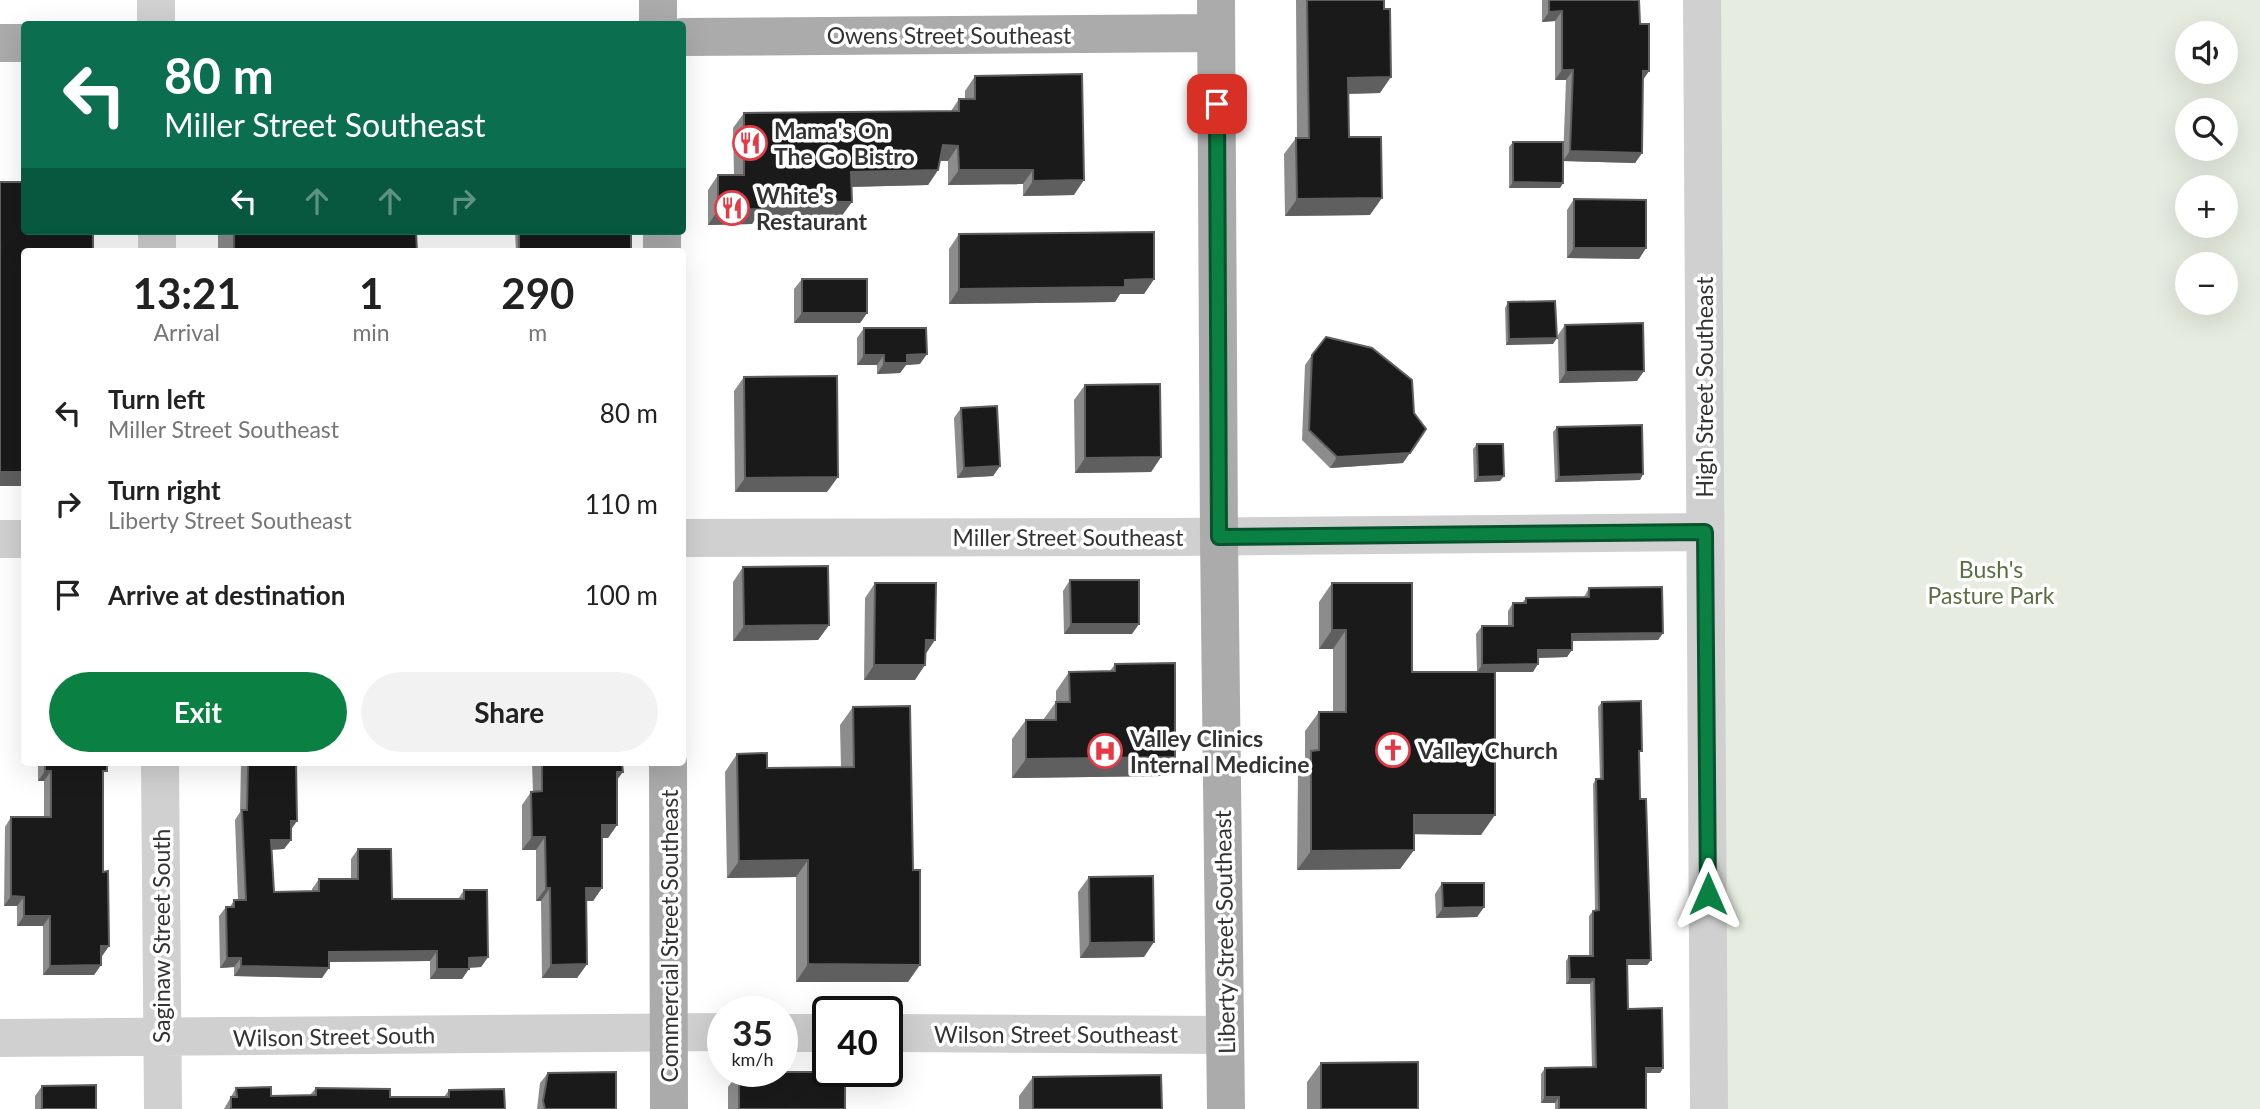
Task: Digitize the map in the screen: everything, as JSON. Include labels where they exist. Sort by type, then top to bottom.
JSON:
[{"type":"main road","points":[[658,0],[658,21]]},
{"type":"main road","name":"Owens Street Southeast","points":[[686,37],[1216,16]]},
{"type":"main road","name":"Liberty Street Southeast","points":[[1216,16],[1226,1109]]},
{"type":"main road","points":[[0,43],[21,43]]},
{"type":"main road","name":"Commercial Street Southeast","points":[[668,766],[669,1109]]},
{"type":"street","points":[[156,0],[156,21]]},
{"type":"street","name":"High Street Southeast","points":[[1702,0],[1709,1109]]},
{"type":"street","name":"Miller Street Southeast","points":[[686,538],[1219,537],[1705,532]]},
{"type":"street","points":[[0,540],[21,539]]},
{"type":"street","name":"Saginaw Street South","points":[[160,766],[163,1109]]},
{"type":"street","points":[[669,1032],[707,1032]]},
{"type":"street","name":"Wilson Street South","points":[[0,1038],[669,1032]]},
{"type":"street","name":"Wilson Street Southeast","points":[[903,1033],[1225,1035]]},
{"type":"green space","name":"Bush's Pasture Park","points":[[1718,0],[2260,0],[2260,1109],[1725,1109]]},
{"type":"building","points":[[1307,0],[1384,0],[1384,9],[1390,9],[1391,77],[1348,78],[1349,137],[1381,137],[1382,198],[1297,199],[1296,138],[1309,138]]},
{"type":"building","points":[[1549,0],[1639,0],[1640,24],[1649,24],[1649,71],[1643,71],[1642,153],[1570,151],[1573,70],[1562,70],[1562,11],[1549,12]]},
{"type":"building","points":[[1082,74],[1084,180],[1033,181],[1033,170],[959,170],[958,146],[943,145],[938,170],[851,172],[852,202],[762,201],[762,209],[718,210],[718,175],[744,175],[744,113],[959,111],[959,99],[975,99],[975,76]]},
{"type":"building","points":[[1513,142],[1563,142],[1563,183],[1513,182]]},
{"type":"building","points":[[0,182],[21,182],[21,235],[93,235],[93,248],[21,248],[21,472],[0,472]]},
{"type":"building","points":[[1574,199],[1646,200],[1646,248],[1574,248]]},
{"type":"building","points":[[1154,232],[1154,279],[1125,280],[1125,287],[959,289],[959,234]]},
{"type":"building","points":[[234,235],[416,235],[417,248],[234,248]]},
{"type":"building","points":[[519,235],[631,235],[631,248],[519,248]]},
{"type":"building","points":[[802,279],[867,279],[867,313],[802,313]]},
{"type":"building","points":[[1555,301],[1557,338],[1509,339],[1508,302]]},
{"type":"building","points":[[1643,323],[1644,371],[1566,372],[1565,325]]},
{"type":"building","points":[[864,328],[926,328],[927,354],[907,355],[907,363],[884,363],[884,355],[864,355]]},
{"type":"building","points":[[1326,337],[1372,348],[1412,380],[1414,413],[1426,429],[1410,453],[1337,457],[1309,430],[1312,355]]},
{"type":"building","points":[[837,376],[838,477],[745,478],[744,377]]},
{"type":"building","points":[[1160,384],[1161,457],[1085,458],[1085,385]]},
{"type":"building","points":[[997,406],[1000,466],[964,468],[961,408]]},
{"type":"building","points":[[1642,425],[1643,474],[1559,477],[1557,427]]},
{"type":"building","points":[[1477,444],[1503,444],[1504,476],[1478,477]]},
{"type":"building","points":[[828,566],[829,625],[744,626],[743,567]]},
{"type":"building","points":[[1070,580],[1139,580],[1139,624],[1071,624]]},
{"type":"building","points":[[875,583],[936,583],[935,640],[926,640],[925,665],[874,665]]},
{"type":"building","name":"Valley Church","points":[[1332,583],[1412,583],[1412,672],[1495,672],[1495,815],[1414,815],[1414,850],[1311,851],[1311,751],[1319,750],[1319,712],[1346,712],[1346,630],[1332,630]]},
{"type":"building","points":[[1662,587],[1663,633],[1572,634],[1572,650],[1538,650],[1538,664],[1482,665],[1482,626],[1513,626],[1513,603],[1526,603],[1526,598],[1589,597],[1589,588]]},
{"type":"building","points":[[1175,663],[1175,757],[1026,759],[1026,720],[1056,720],[1056,702],[1070,702],[1069,672],[1115,671],[1115,664]]},
{"type":"building","points":[[1641,701],[1640,799],[1646,799],[1651,960],[1627,960],[1628,1009],[1662,1008],[1663,1068],[1646,1068],[1646,1109],[1559,1109],[1559,1097],[1545,1097],[1545,1068],[1596,1067],[1594,979],[1570,979],[1569,956],[1593,956],[1593,911],[1599,910],[1596,779],[1603,779],[1602,702]]},
{"type":"building","points":[[910,706],[913,870],[920,870],[920,965],[808,964],[808,860],[739,861],[737,754],[767,753],[767,768],[854,767],[853,707]]},
{"type":"building","points":[[45,766],[107,766],[107,771],[103,771],[103,872],[108,871],[109,946],[101,946],[101,965],[50,966],[50,916],[24,916],[24,897],[11,896],[11,817],[51,817],[51,771],[45,771]]},
{"type":"building","points":[[248,766],[296,766],[297,821],[291,821],[291,840],[271,840],[274,892],[319,891],[319,879],[358,879],[358,849],[391,849],[392,899],[464,899],[464,890],[487,890],[488,957],[469,958],[469,969],[437,969],[437,951],[329,952],[329,968],[241,966],[241,958],[227,958],[226,907],[234,907],[234,900],[246,900],[242,810],[247,810]]},
{"type":"building","points":[[542,766],[622,766],[623,772],[617,772],[617,825],[602,825],[602,888],[586,888],[587,964],[551,965],[550,888],[546,888],[545,837],[532,837],[531,792],[542,791]]},
{"type":"building","points":[[1153,876],[1154,942],[1090,943],[1089,877]]},
{"type":"building","points":[[1442,883],[1484,883],[1484,907],[1443,908]]},
{"type":"building","points":[[1418,1062],[1418,1109],[1321,1109],[1321,1063]]},
{"type":"building","points":[[616,1072],[616,1109],[545,1109],[543,1101],[548,1073]]},
{"type":"building","points":[[798,1072],[812,1072],[812,1087],[845,1087],[845,1109],[739,1109],[739,1087],[798,1087]]},
{"type":"building","points":[[1161,1075],[1162,1109],[1033,1109],[1033,1077]]},
{"type":"building","points":[[96,1085],[96,1109],[42,1109],[42,1086]]},
{"type":"building","points":[[271,1087],[271,1096],[316,1095],[316,1088],[390,1089],[390,1097],[449,1097],[449,1090],[504,1089],[505,1109],[231,1109],[231,1097],[237,1097],[236,1088]]},
{"type":"place","name":"Mama's On The Go Bistro","points":[[750,143]]},
{"type":"place","name":"White's Restaurant","points":[[732,208]]},
{"type":"place","name":"Valley Church","points":[[1393,750]]},
{"type":"place","name":"Valley Clinics Internal Medicine","points":[[1105,751]]},
{"type":"route","points":[[1217,104],[1219,537],[1705,532],[1708,894]]}]
